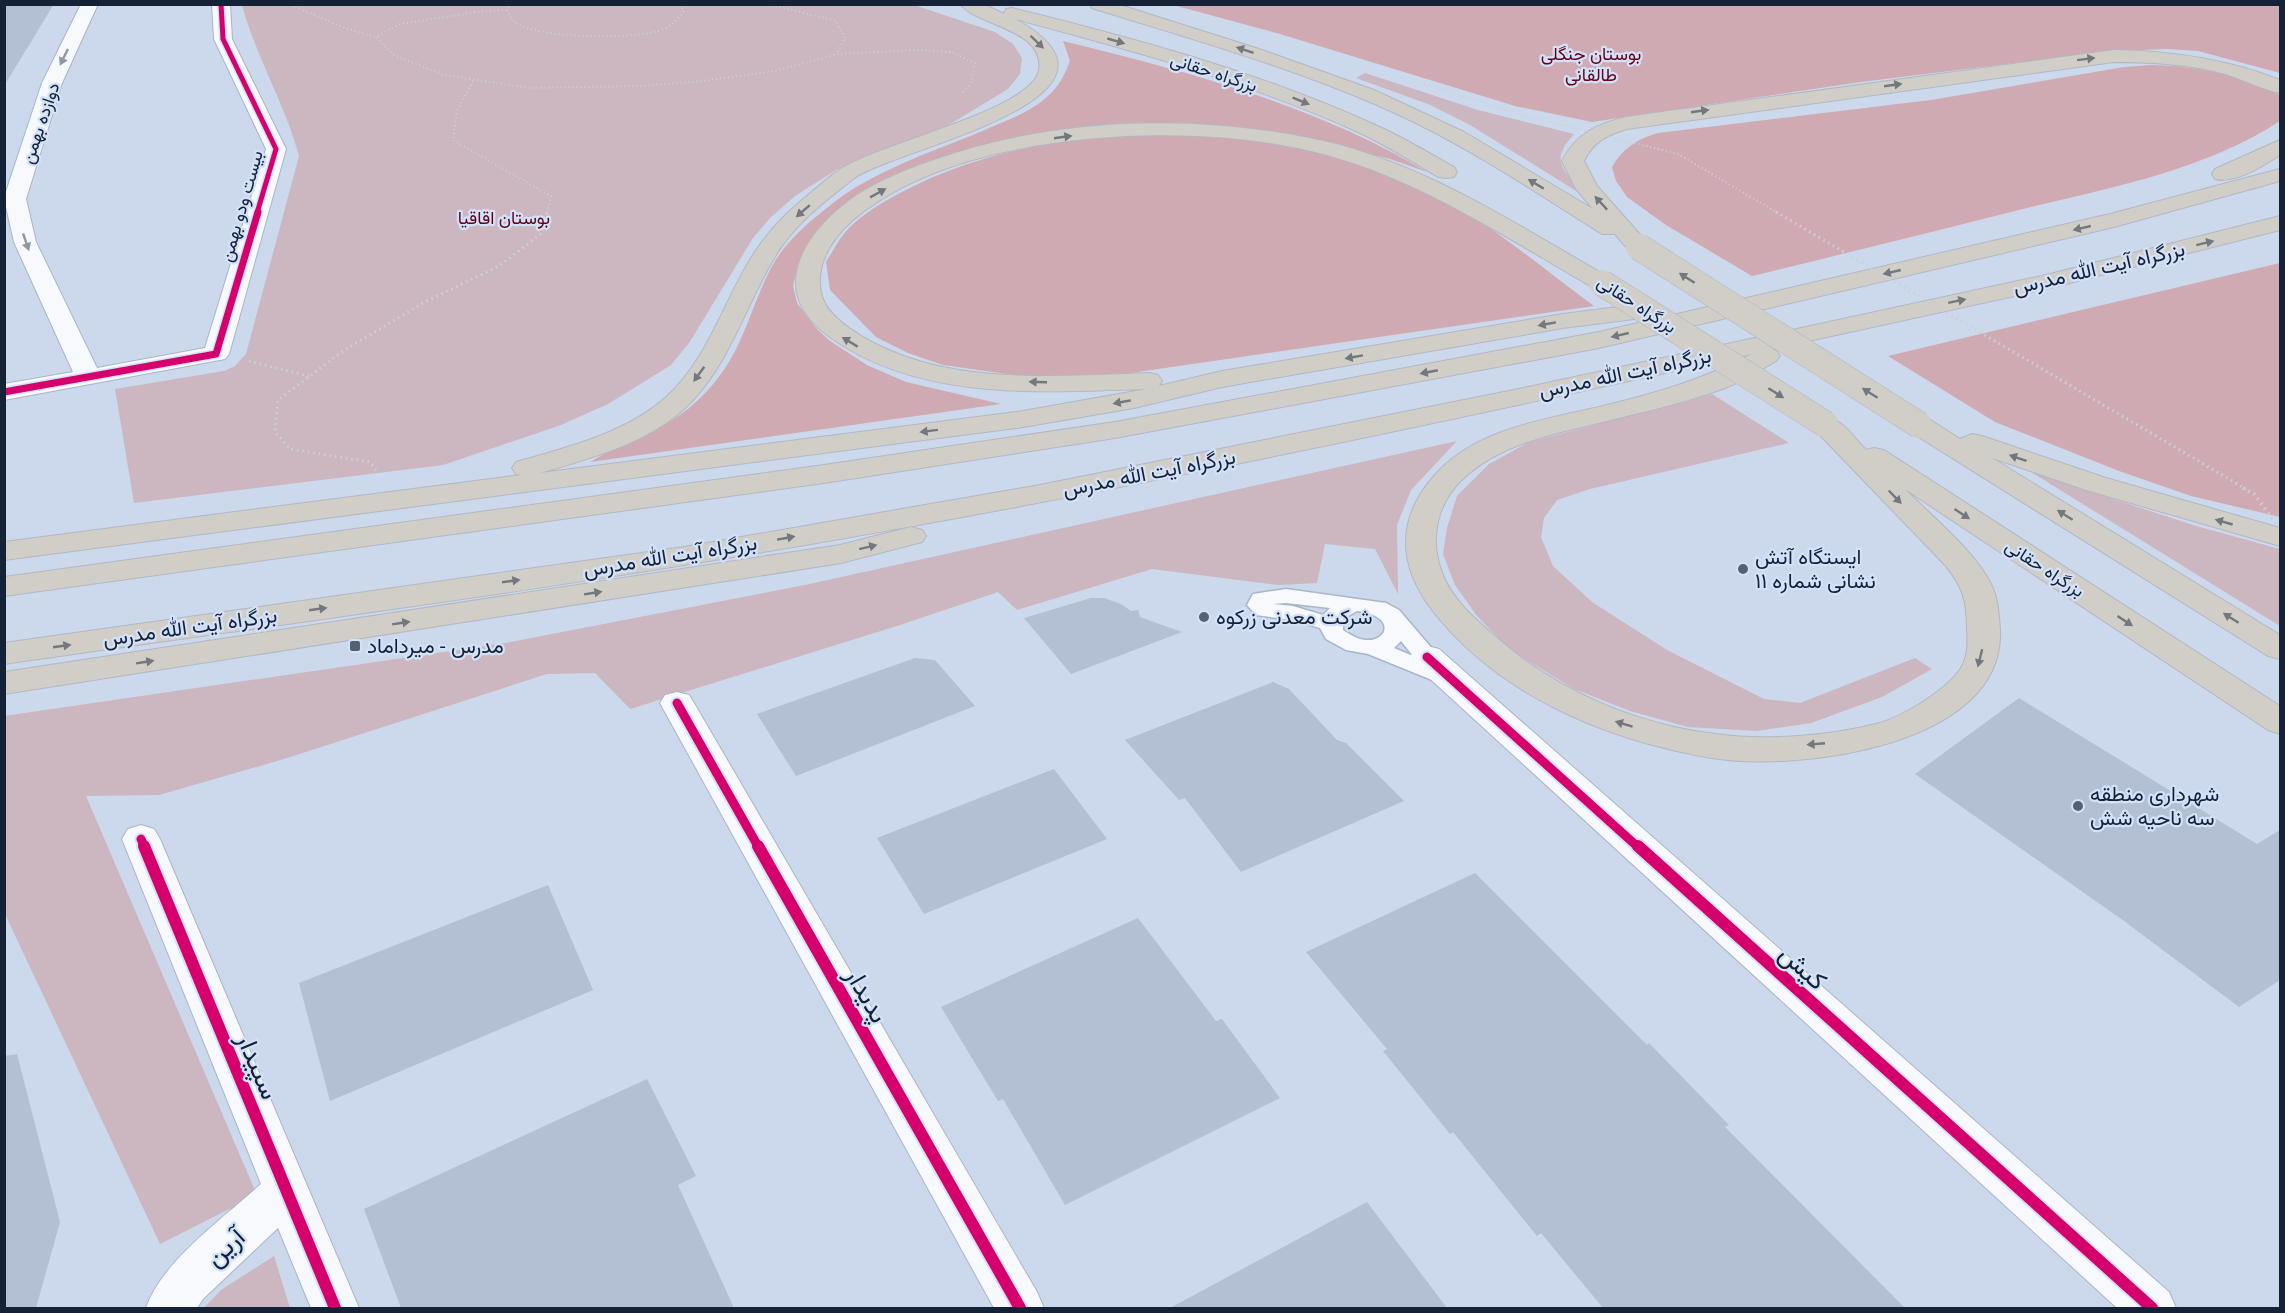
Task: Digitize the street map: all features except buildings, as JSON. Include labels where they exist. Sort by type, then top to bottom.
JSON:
[{"type":"highway","points":[[334,508],[483,480],[553,460],[626,431],[656,416],[675,403],[710,358],[778,234],[799,213],[851,171],[1001,110],[1032,92],[1047,75],[1049,63],[1046,51],[1038,41],[1020,29],[968,4]]},
{"type":"highway","name":"بزرگراه حقانی","points":[[978,4],[1207,68],[1293,98],[1368,129],[1450,174],[1513,216],[1602,283],[1825,424],[2280,722]]},
{"type":"highway","name":"بزرگراه حقانی","points":[[1098,4],[1248,51],[1357,90],[1406,111],[1496,159],[2280,649]]},
{"type":"highway","points":[[1639,247],[1587,189],[1573,160],[1588,138],[1604,129],[1626,123],[2114,56],[2172,58],[2205,64],[2236,71],[2280,87]]},
{"type":"highway","points":[[1350,387],[1222,379],[1040,383],[923,371],[878,357],[854,345],[824,321],[809,298],[807,281],[812,258],[822,242],[845,217],[871,196],[952,160],[1028,142],[1092,133],[1182,130],[1280,139],[1347,153],[1378,163],[1438,192],[1602,283]]},
{"type":"highway","points":[[2114,220],[2257,160],[2280,146]]},
{"type":"highway","name":"بزرگراه آیت الله مدرس","points":[[4,586],[824,474],[1115,430],[1599,340],[2114,220],[2280,175]]},
{"type":"highway","name":"بزرگراه آیت الله مدرس","points":[[4,654],[684,556],[1040,494],[1533,394],[2046,282],[2280,223]]},
{"type":"highway","points":[[2046,282],[2188,265],[2280,246]]},
{"type":"highway","points":[[4,551],[1023,419],[1134,400],[1222,379],[1563,321],[1813,291]]},
{"type":"highway","points":[[1818,330],[1715,382],[1624,409],[1539,430],[1499,444],[1474,457],[1444,482],[1425,512],[1418,543],[1422,567],[1437,596],[1496,656],[1565,701],[1608,719],[1663,735],[1720,747],[1778,747],[1836,742],[1891,732],[1929,713],[1962,687],[1979,666],[1985,635],[1983,610],[1975,584],[1957,559],[1825,424]]},
{"type":"highway","points":[[1919,425],[2096,484],[2280,537]]},
{"type":"highway","points":[[4,683],[841,554],[900,539],[1040,494]]},
{"type":"street","name":"دوازده بهمن","points":[[88,377],[25,242],[15,199],[52,83],[90,4]]},
{"type":"street","name":"بیست ودو بهمن","points":[[216,354],[276,149],[223,39],[221,4]]},
{"type":"street","points":[[4,392],[216,354]]},
{"type":"street","name":"کیش","points":[[1440,669],[2152,1308]]},
{"type":"street","name":"پدیدار","points":[[677,703],[1020,1308]]},
{"type":"street","name":"سپیدار","points":[[141,839],[335,1308]]},
{"type":"street","name":"آرین","points":[[170,1308],[186,1283],[287,1190]]},
{"type":"lane","points":[[1330,624],[1293,613],[1264,610],[1258,604],[1261,599],[1286,596],[1371,605],[1385,610],[1440,669]]},
{"type":"lane","points":[[1355,604],[1339,610],[1332,616],[1330,624],[1334,634],[1341,639],[1359,646],[1385,644],[1392,640],[1398,628],[1396,622]]},
{"type":"lane","points":[[1368,646],[1440,669]]},
{"type":"path","points":[[288,4],[345,28],[376,37],[394,55],[444,75],[473,81],[530,88],[638,86],[702,81],[775,71],[837,54],[915,50],[952,52],[975,63],[970,84],[954,101]]},
{"type":"path","points":[[376,37],[400,24],[477,12],[507,10],[512,4]]},
{"type":"path","points":[[507,10],[514,21],[534,30],[600,36],[657,32],[676,22],[684,11],[679,4]]},
{"type":"path","points":[[768,4],[836,21],[845,38],[837,54]]},
{"type":"path","points":[[925,4],[943,11]]},
{"type":"path","points":[[383,478],[370,462],[290,449],[275,432],[278,400],[343,351],[423,303],[499,266],[542,233],[551,196],[453,140],[457,111],[473,81]]},
{"type":"path","points":[[1422,83],[1526,116],[1678,154],[2254,494],[2280,529]]},
{"type":"path","points":[[216,354],[310,376]]},
{"type":"green space","name":"بوستان اقاقیا","points":[[242,5],[914,5],[995,32],[1013,44],[1022,58],[1020,74],[1008,89],[947,126],[836,170],[795,196],[770,218],[753,238],[689,343],[671,365],[608,404],[561,425],[443,465],[134,503],[115,389],[224,371],[235,366],[246,354],[299,156]]},
{"type":"green space","name":"بوستان جنگلی طالقانی","points":[[1173,5],[2280,5],[2280,73],[2198,51],[2168,49],[2111,51],[1861,82],[1592,122],[1515,106],[1280,34]]},
{"type":"green space","points":[[1063,41],[1204,78],[1296,109],[1384,148],[1427,172],[1390,159],[1317,141],[1161,125],[950,155],[812,241],[798,264],[793,286],[797,303],[817,329],[830,341],[867,365],[906,382],[1001,404],[590,462],[674,419],[703,395],[718,378],[735,352],[771,268],[785,247],[812,220],[841,197],[875,177],[1035,106],[1053,91],[1070,61]]},
{"type":"green space","points":[[2152,65],[2218,72],[2265,88],[2280,95],[2280,121],[2221,152],[2158,175],[1752,276],[1666,225],[1627,197],[1616,181],[1612,167],[1631,145],[1658,133],[1931,100],[2124,67]]},
{"type":"green space","points":[[1365,73],[1478,110],[1574,134],[1566,144],[1561,159],[1565,171],[1581,194],[1470,125],[1428,104],[1356,78]]},
{"type":"green space","points":[[1144,134],[1214,137],[1283,146],[1316,152],[1383,172],[1416,185],[1461,209],[1594,306],[1089,379],[1022,376],[943,365],[908,353],[876,337],[830,290],[826,262],[849,228],[880,204],[905,190],[970,163],[1026,148],[1084,139]]},
{"type":"green space","points":[[2280,263],[2280,517],[2191,496],[2119,471],[1995,422],[1888,356]]},
{"type":"green space","points":[[1712,394],[1789,443],[1590,489],[1557,500],[1544,518],[1541,537],[1553,566],[1592,602],[1667,650],[1764,699],[1800,703],[1915,658],[1932,669],[1882,697],[1811,723],[1757,731],[1688,727],[1630,711],[1574,689],[1510,650],[1477,616],[1455,585],[1443,554],[1447,528],[1457,496],[1489,464],[1529,442]]},
{"type":"green space","points":[[1457,441],[1411,490],[1397,525],[1398,594],[1375,549],[1325,544],[1317,583],[1278,585],[1152,569],[1017,610],[998,592],[630,709],[595,673],[547,674],[284,759],[159,795],[86,796],[257,1195],[160,1244],[5,914],[4,716],[506,643],[805,585]]},
{"type":"green space","points":[[2031,472],[2196,526],[2280,549],[2280,626]]},
{"type":"green space","points":[[274,1256],[290,1308],[204,1308],[221,1290]]},
{"type":"cycle path","points":[[4,392],[216,354],[276,149],[223,39],[221,4]]},
{"type":"cycle path","points":[[1427,657],[2152,1308]]},
{"type":"cycle path","points":[[677,703],[1020,1308]]},
{"type":"cycle path","points":[[141,839],[335,1308]]},
{"type":"place","name":"ایستگاه آتش نشانی شماره ۱۱","points":[[1743,569]]},
{"type":"place","name":"شرکت معدنی زرکوه","points":[[1204,617]]},
{"type":"place","name":"مدرس - میرداماد","points":[[355,646]]},
{"type":"place","name":"شهرداری منطقه سه ناحیه شش","points":[[2078,806]]}]
